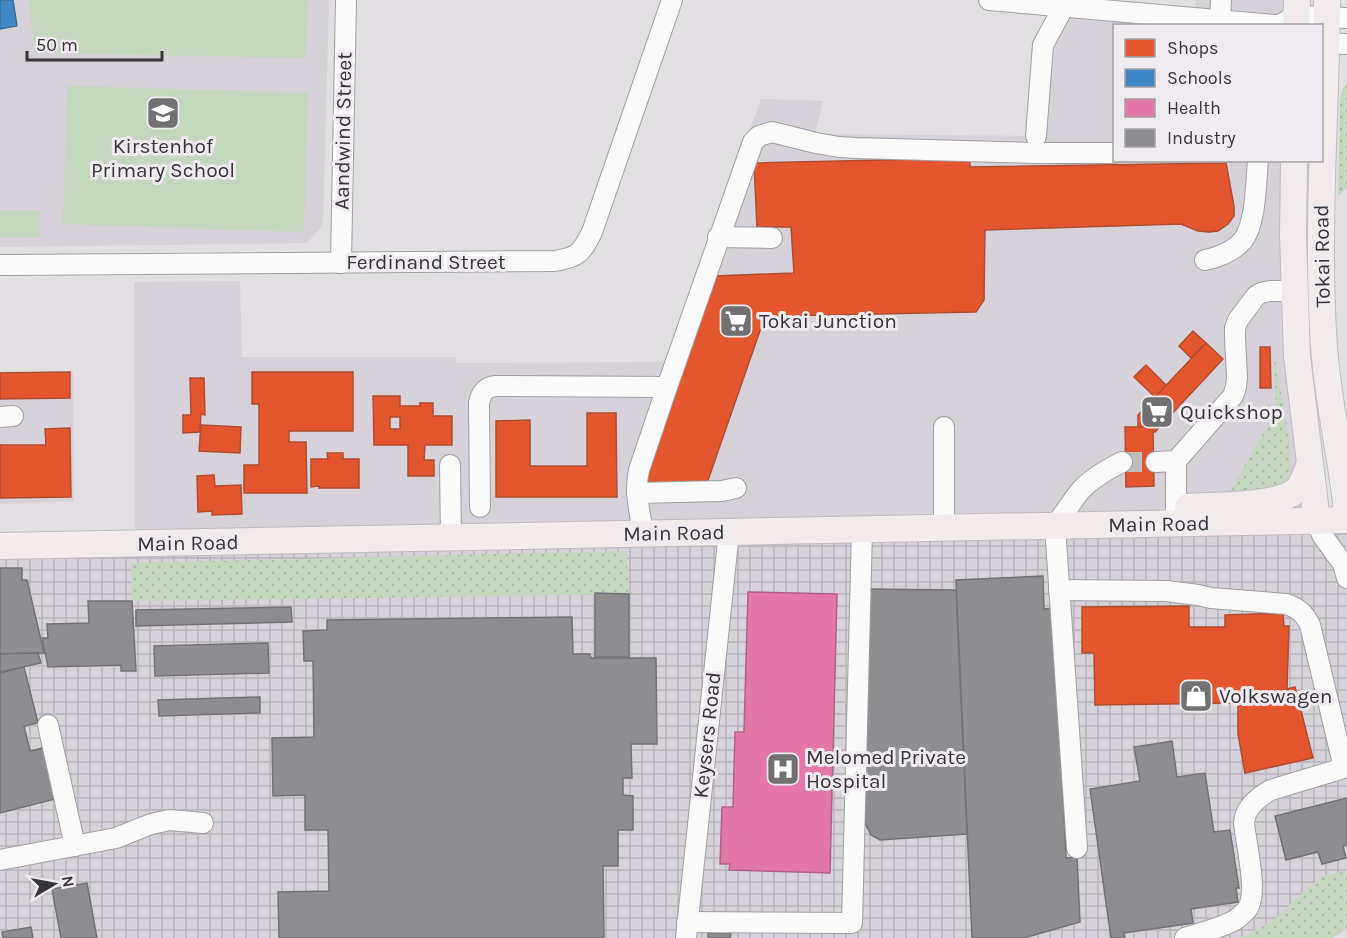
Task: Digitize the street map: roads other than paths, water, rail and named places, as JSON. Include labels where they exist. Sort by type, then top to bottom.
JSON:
[{"type":"main road","name":"Tokai Road","points":[[1323,135],[1333,12]]},
{"type":"main road","name":"Tokai Road","points":[[1294,162],[1294,291],[1297,356],[1317,521]]},
{"type":"main road","name":"Tokai Road","points":[[1322,162],[1321,290],[1324,349],[1338,391],[1347,510]]},
{"type":"main road","points":[[1176,515],[1277,500],[1298,489],[1310,464]]},
{"type":"main road","name":"Main Road","points":[[0,546],[862,530],[944,521],[1176,515],[1317,521],[1347,520]]},
{"type":"main road","points":[[798,531],[839,516],[944,521]]},
{"type":"street","name":"Aandwind Street","points":[[340,263],[346,0]]},
{"type":"street","name":"Ferdinand Street","points":[[0,265],[555,261],[568,259],[583,249],[592,232],[672,0]]},
{"type":"street","points":[[989,0],[1064,3],[1220,20],[1290,18],[1333,12]]},
{"type":"street","points":[[1220,20],[1221,0]]},
{"type":"street","points":[[1036,136],[1043,45],[1064,3]]},
{"type":"street","points":[[643,534],[637,493],[639,470],[718,237],[753,142],[759,136],[768,132],[839,147],[1113,153]]},
{"type":"street","points":[[1205,260],[1220,256],[1244,240],[1252,220],[1258,162]]},
{"type":"street","points":[[718,237],[772,238]]},
{"type":"street","points":[[1176,515],[1176,461],[1233,396],[1236,387],[1235,328],[1238,320],[1244,310],[1261,293],[1294,291]]},
{"type":"street","points":[[480,507],[479,403],[486,389],[496,386],[667,387]]},
{"type":"street","points":[[944,427],[944,521]]},
{"type":"street","points":[[1156,462],[1176,461]]},
{"type":"street","points":[[1077,848],[1059,590],[1060,519],[1087,484],[1122,462]]},
{"type":"street","points":[[450,465],[452,538]]},
{"type":"street","points":[[637,493],[722,491],[736,488]]},
{"type":"street","points":[[1317,521],[1323,535],[1346,562]]},
{"type":"street","points":[[687,930],[852,922],[862,530]]},
{"type":"street","name":"Keysers Road","points":[[687,930],[729,532]]},
{"type":"street","points":[[1059,590],[1166,591],[1211,598],[1286,604],[1302,611],[1310,625],[1346,768],[1271,790],[1263,794],[1251,806],[1244,817],[1252,886],[1248,908],[1230,922],[1185,938]]},
{"type":"street","points":[[48,725],[75,846]]},
{"type":"street","points":[[0,860],[116,838],[151,824],[170,820],[203,823]]},
{"type":"tunnel","points":[[1122,462],[1156,462]]},
{"type":"place","name":"Kirstenhof Primary School","points":[[163,113]]},
{"type":"place","name":"Tokai Junction","points":[[736,321]]},
{"type":"place","name":"Quickshop","points":[[1157,412]]},
{"type":"place","name":"Volkswagen","points":[[1196,696]]},
{"type":"place","name":"Melomed Private Hospital","points":[[783,769]]}]
